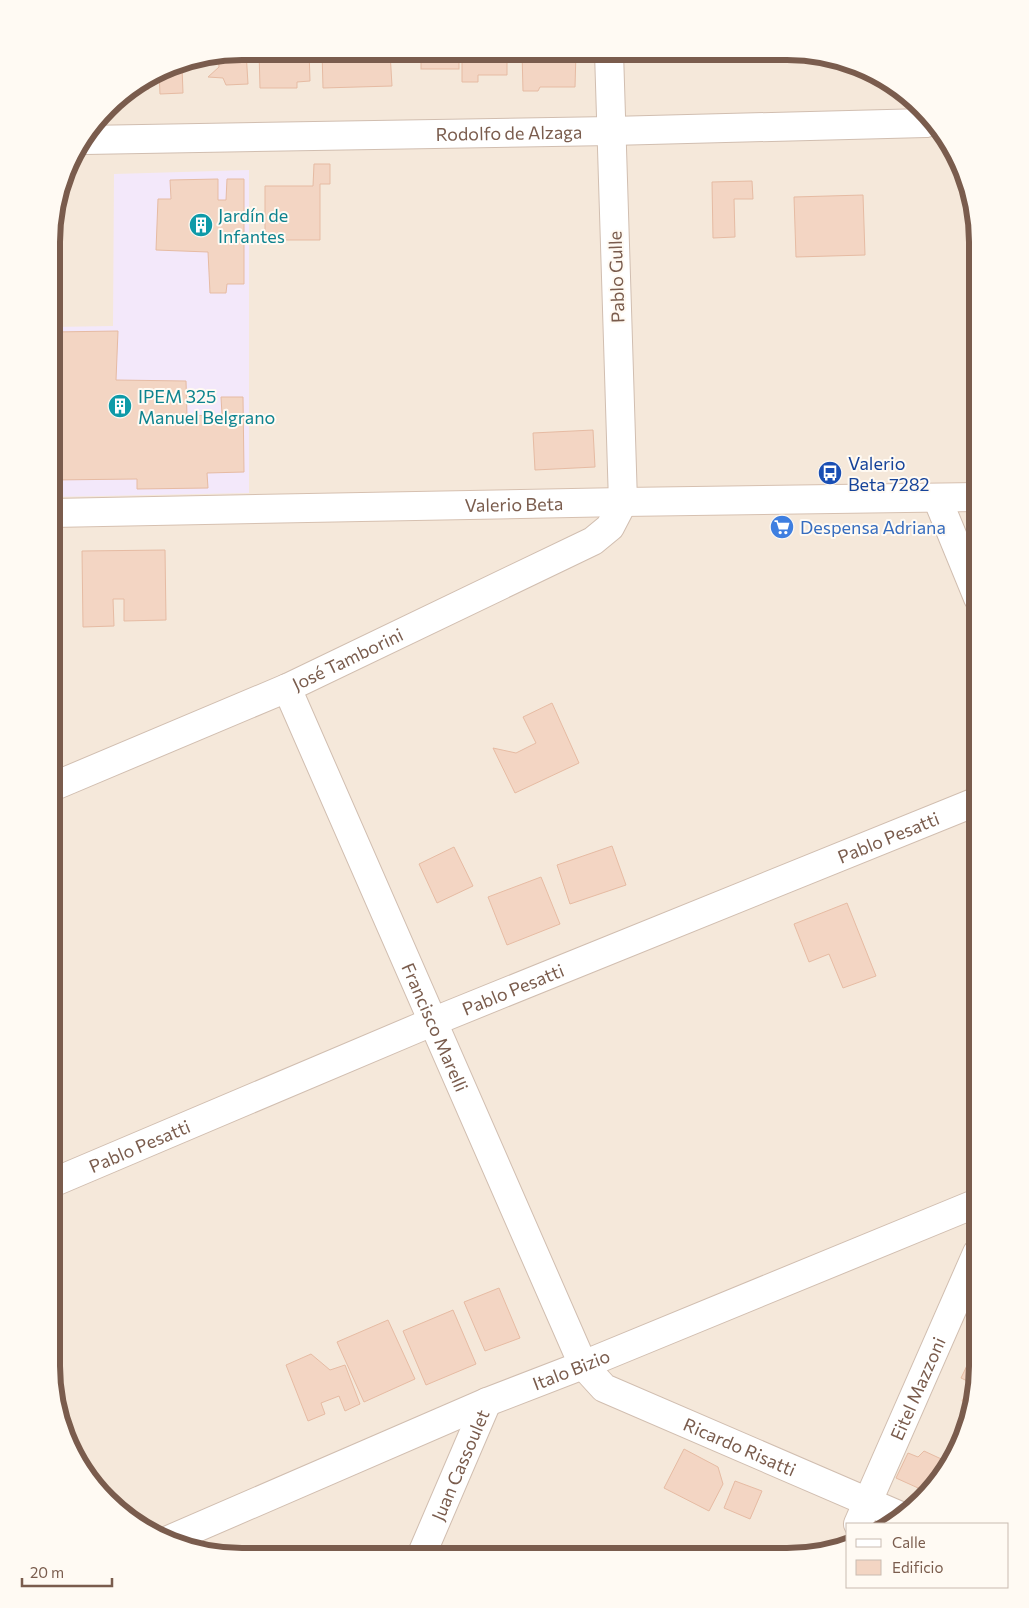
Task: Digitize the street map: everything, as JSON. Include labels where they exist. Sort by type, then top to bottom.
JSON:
[{"type":"street","name":"Pablo Gulle","points":[[609,60],[623,502]]},
{"type":"street","name":"Rodolfo de Alzaga","points":[[92,140],[611,131],[925,123]]},
{"type":"street","points":[[937,498],[969,576]]},
{"type":"street","name":"Valerio Beta","points":[[60,513],[623,502],[969,498]]},
{"type":"street","name":"José Tamborini","points":[[60,784],[287,688],[592,541],[610,527],[623,502]]},
{"type":"street","name":"Francisco Marelli","points":[[287,688],[583,1365]]},
{"type":"street","name":"Pablo Pesatti","points":[[60,1180],[432,1022],[969,805]]},
{"type":"street","name":"Italo Bizio","points":[[178,1536],[487,1402],[583,1365],[969,1206]]},
{"type":"street","name":"Eitel Mazzoni","points":[[862,1513],[969,1272]]},
{"type":"street","name":"Ricardo Risatti","points":[[583,1365],[604,1388],[862,1513],[889,1516]]},
{"type":"street","name":"Juan Cassoulet","points":[[423,1548],[487,1402]]},
{"type":"shaded area","points":[[230,60],[799,60],[823,63],[857,74],[878,84],[907,105],[931,131],[945,151],[955,172],[966,206],[969,230],[969,1378],[966,1402],[955,1436],[945,1457],[931,1477],[916,1495],[879,1523],[846,1523],[846,1538],[823,1545],[799,1548],[230,1548],[206,1545],[172,1534],[151,1524],[122,1503],[98,1477],[84,1457],[74,1436],[63,1402],[60,1378],[60,230],[63,206],[74,172],[84,151],[113,113],[131,98],[161,79],[195,66]]},
{"type":"shaded area","points":[[249,170],[249,493],[60,497],[60,327],[113,326],[114,174]]},
{"type":"building","points":[[247,60],[248,84],[226,85],[223,78],[208,77],[219,67],[219,62]]},
{"type":"building","points":[[259,60],[309,60],[310,81],[297,82],[297,88],[260,88]]},
{"type":"building","points":[[322,60],[390,60],[392,86],[323,88]]},
{"type":"building","points":[[421,60],[459,60],[459,69],[421,69]]},
{"type":"building","points":[[462,60],[507,60],[507,75],[478,75],[478,82],[462,82]]},
{"type":"building","points":[[522,60],[576,60],[575,87],[540,87],[538,91],[523,91]]},
{"type":"building","points":[[182,70],[183,93],[160,94],[159,80]]},
{"type":"building","points":[[314,164],[330,164],[330,184],[320,184],[320,240],[265,240],[265,186],[313,186]]},
{"type":"building","name":"Jardín de Infantes","points":[[218,179],[218,200],[226,200],[227,179],[244,179],[244,284],[227,284],[226,293],[210,293],[208,252],[156,250],[158,199],[171,199],[170,180]]},
{"type":"building","points":[[752,181],[753,199],[734,199],[735,237],[713,238],[712,182]]},
{"type":"building","points":[[863,195],[865,255],[796,257],[794,197]]},
{"type":"building","name":"IPEM 325 Manuel Belgrano","points":[[118,331],[116,380],[186,381],[187,416],[222,415],[221,397],[243,397],[244,472],[207,473],[208,488],[137,489],[137,479],[60,480],[60,332]]},
{"type":"building","points":[[593,430],[595,467],[535,470],[533,433]]},
{"type":"building","points":[[165,550],[166,620],[124,621],[124,599],[113,599],[114,626],[83,627],[82,551]]},
{"type":"building","points":[[552,703],[579,763],[515,793],[493,748],[516,753],[536,743],[523,717]]},
{"type":"building","points":[[612,846],[626,885],[570,904],[557,865]]},
{"type":"building","points":[[454,847],[473,886],[437,903],[419,864]]},
{"type":"building","points":[[541,877],[560,924],[507,945],[488,897]]},
{"type":"building","points":[[847,903],[876,976],[843,988],[829,954],[809,962],[794,924]]},
{"type":"building","points":[[499,1288],[520,1338],[485,1351],[464,1302]]},
{"type":"building","points":[[453,1310],[476,1364],[426,1385],[403,1331]]},
{"type":"building","points":[[388,1320],[415,1379],[364,1402],[337,1342]]},
{"type":"building","points":[[311,1354],[330,1370],[345,1365],[360,1404],[345,1411],[339,1396],[321,1403],[325,1414],[308,1421],[286,1365]]},
{"type":"building","points":[[969,1362],[968,1381],[961,1378]]},
{"type":"building","points":[[967,1391],[966,1403],[962,1401]]},
{"type":"building","points":[[684,1449],[718,1467],[723,1484],[709,1511],[664,1488]]},
{"type":"building","points":[[924,1451],[943,1460],[921,1489],[896,1478],[908,1453],[918,1457]]},
{"type":"building","points":[[735,1481],[762,1491],[750,1519],[724,1508]]},
{"type":"place","name":"Jardín de Infantes","points":[[201,225]]},
{"type":"place","name":"IPEM 325 Manuel Belgrano","points":[[120,406]]},
{"type":"place","name":"Valerio Beta 7282","points":[[830,473]]},
{"type":"place","name":"Despensa Adriana","points":[[782,527]]}]
